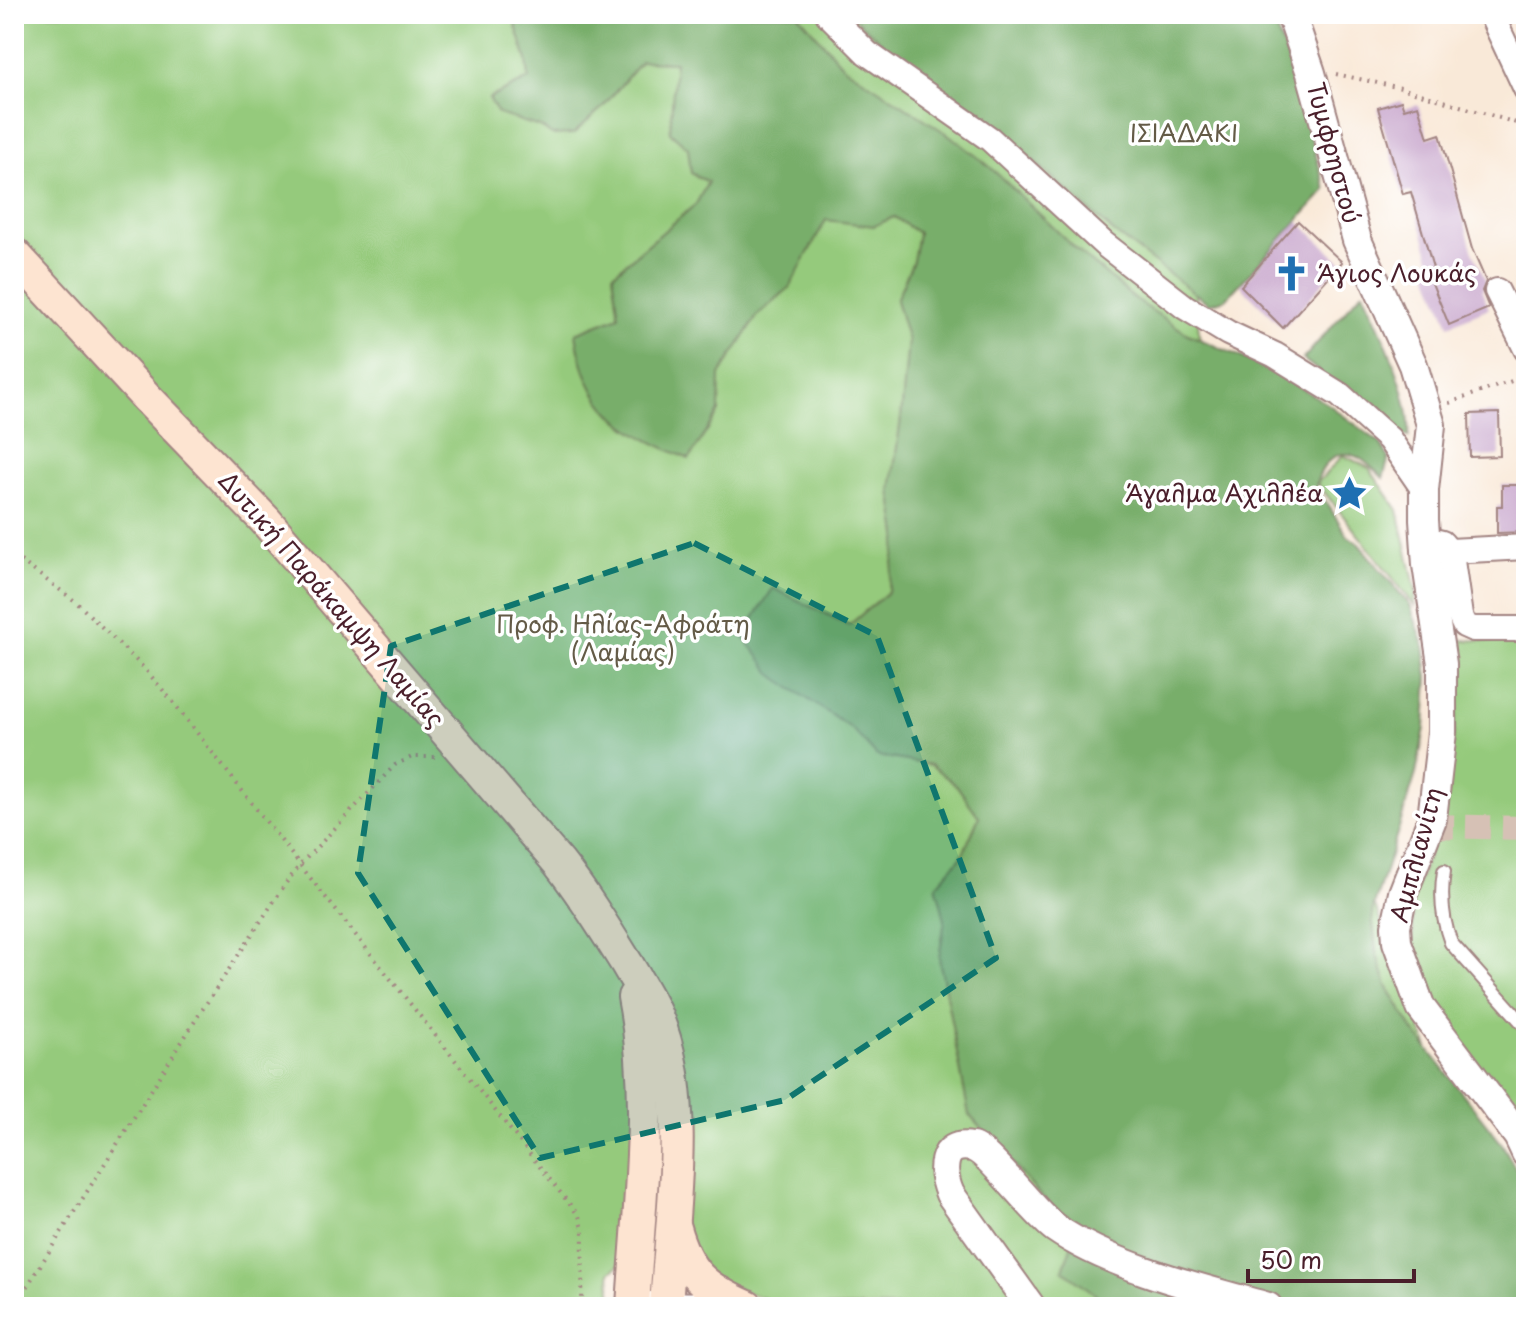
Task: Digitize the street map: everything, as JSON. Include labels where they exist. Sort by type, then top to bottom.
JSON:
[{"type":"main road","name":"Δυτική Παράκαμψη Λαμίας","points":[[14,254],[265,520],[590,902],[655,1015],[670,1063],[677,1129],[666,1306]]},
{"type":"main road","name":"Δυτική Παράκαμψη Λαμίας","points":[[626,963],[638,1018],[644,1099],[642,1201],[633,1306]]},
{"type":"main road","points":[[672,1219],[683,1257],[695,1274],[714,1291],[747,1307]]},
{"type":"street","points":[[828,14],[867,53],[990,139],[1104,244],[1185,307],[1228,333],[1275,355],[1340,395],[1389,439],[1424,490]]},
{"type":"street","name":"Τυμφρηστού","points":[[1291,14],[1311,73],[1357,240],[1413,365],[1428,411],[1431,436],[1424,490],[1433,537]]},
{"type":"street","points":[[1491,14],[1526,89]]},
{"type":"street","points":[[1497,291],[1526,349]]},
{"type":"street","points":[[1526,547],[1433,537],[1464,625],[1473,629],[1526,629]]},
{"type":"street","name":"Αμπλιανίτη","points":[[1433,537],[1442,664],[1442,732],[1432,819],[1403,893],[1396,926],[1397,942],[1421,1008],[1523,1142]]},
{"type":"street","points":[[1031,1307],[950,1194],[943,1171],[945,1159],[951,1151],[967,1147],[984,1152],[1020,1195],[1054,1228],[1091,1249],[1178,1282],[1268,1307]]},
{"type":"street","points":[[633,1306],[722,1307]]},
{"type":"lane","points":[[1444,871],[1441,891],[1445,929],[1451,943],[1526,1027]]},
{"type":"path","points":[[1311,73],[1372,80],[1526,126]]},
{"type":"path","points":[[1428,411],[1526,376]]},
{"type":"path","points":[[14,556],[75,601],[145,669],[579,1216],[583,1228],[582,1307]]},
{"type":"path","points":[[14,1307],[202,1010],[300,865],[395,765],[412,757],[435,757],[446,761]]},
{"type":"highlighted area","points":[[694,543],[877,636],[996,958],[785,1100],[540,1158],[358,873],[391,646]]},
{"type":"green space","name":"Προφ. Ηλίας-Αφράτη (Λαμίας)","points":[[14,14],[1171,14],[1212,481],[1525,1307],[779,1307],[778,1304],[639,1251],[610,1272],[612,1307],[14,1307]]},
{"type":"green space","points":[[515,14],[798,14],[843,66],[952,137],[989,166],[1079,252],[1136,300],[1188,334],[1271,370],[1328,404],[1380,443],[1389,458],[1383,478],[1356,457],[1342,454],[1325,466],[1316,487],[1348,536],[1358,543],[1410,605],[1424,645],[1428,677],[1425,728],[1416,774],[1372,912],[1376,952],[1387,986],[1414,1031],[1502,1144],[1520,1176],[1526,1174],[1526,1307],[1106,1307],[1094,1293],[1063,1270],[1078,1226],[1045,1201],[969,1115],[939,958],[945,919],[936,885],[962,856],[979,817],[957,786],[931,765],[877,756],[852,729],[775,677],[743,636],[773,588],[849,625],[888,592],[898,535],[891,490],[908,341],[896,300],[913,261],[918,233],[894,217],[874,226],[826,220],[789,288],[758,315],[720,375],[719,412],[689,459],[645,438],[627,427],[599,399],[581,359],[576,333],[619,316],[613,274],[696,204],[708,182],[691,173],[688,148],[670,132],[675,62],[641,61],[602,108],[573,134],[552,135],[540,127],[498,114],[489,98],[529,79],[527,60],[513,17]]},
{"type":"green space","name":"ΙΣΙΑΔΑΚΙ","points":[[850,14],[1270,14],[1288,59],[1326,190],[1226,299],[1209,304],[1111,230],[980,113],[900,59]]},
{"type":"green space","points":[[1363,291],[1401,383],[1409,437],[1397,433],[1303,359]]},
{"type":"green space","points":[[1343,455],[1369,468],[1398,510],[1416,591],[1415,606],[1317,483]]},
{"type":"green space","points":[[1454,640],[1526,641],[1526,1121],[1438,1019],[1413,953],[1413,897],[1442,817],[1458,701]]},
{"type":"building","points":[[1401,101],[1404,109],[1418,105],[1428,138],[1440,134],[1472,249],[1486,281],[1482,291],[1489,308],[1449,325],[1427,271],[1433,268],[1411,192],[1403,194],[1378,108]]},
{"type":"building","name":"Άγιος Λουκάς","points":[[1298,221],[1342,262],[1283,328],[1241,286]]},
{"type":"building","points":[[1499,413],[1500,456],[1470,457],[1469,414]]},
{"type":"building","points":[[1502,485],[1526,485],[1526,532],[1497,533],[1497,506],[1502,506]]},
{"type":"tunnel","points":[[1430,826],[1526,828]]},
{"type":"place","name":"Άγιος Λουκάς","points":[[1291,274]]},
{"type":"place","name":"Άγαλμα Αχιλλέα","points":[[1349,494]]}]
